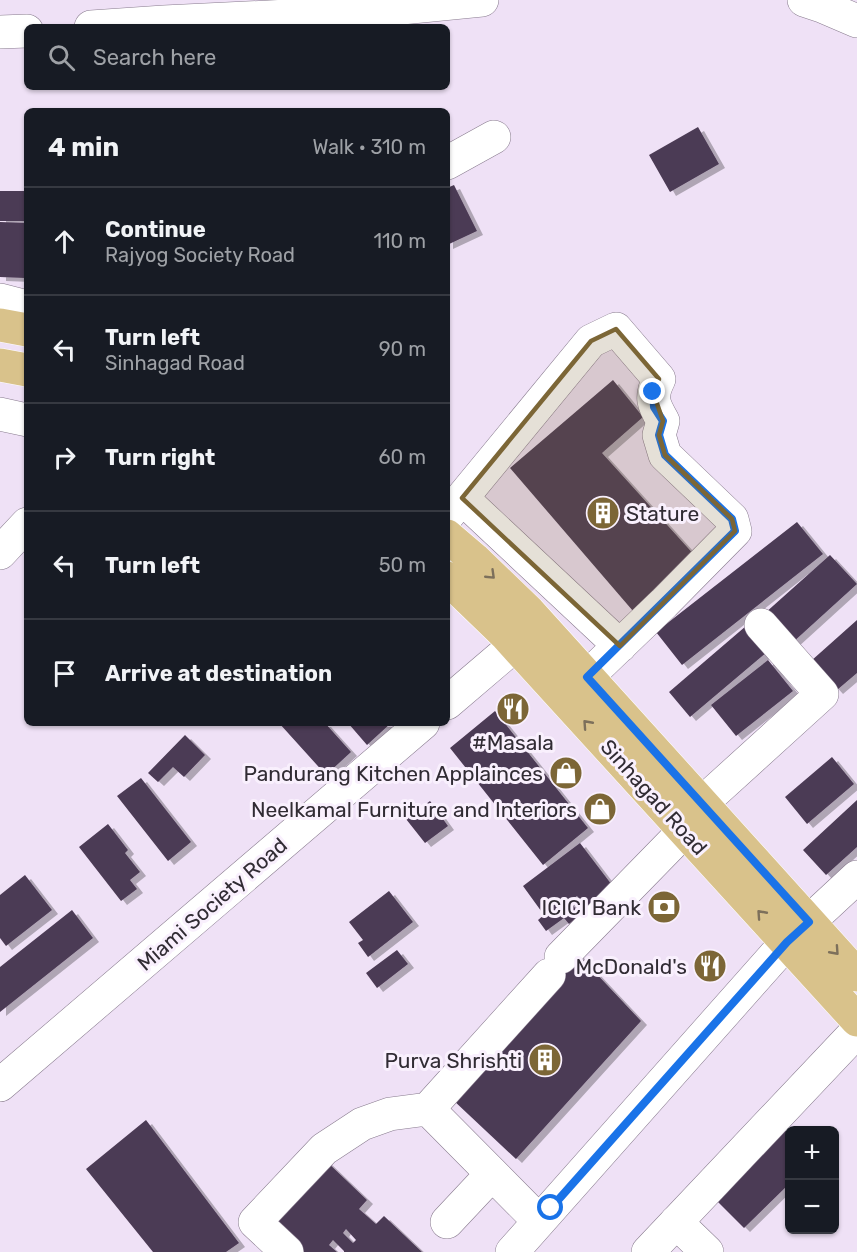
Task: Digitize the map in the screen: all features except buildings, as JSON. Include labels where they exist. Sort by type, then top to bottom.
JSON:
[{"type":"main road","points":[[0,325],[24,329]]},
{"type":"main road","points":[[0,365],[24,369]]},
{"type":"main road","name":"Sinhagad Road","points":[[450,539],[529,612],[587,677],[693,817]]},
{"type":"main road","name":"Sinhagad Road","points":[[450,581],[693,817],[798,932],[857,1020]]},
{"type":"main road","name":"Sinhagad Road","points":[[798,932],[857,975]]},
{"type":"street","points":[[135,24],[351,13],[482,0]]},
{"type":"street","points":[[804,0],[857,21]]},
{"type":"street","points":[[0,32],[24,31]]},
{"type":"street","points":[[450,161],[494,137]]},
{"type":"street","points":[[0,300],[24,306]]},
{"type":"street","points":[[587,677],[620,646],[735,531],[732,519],[665,455],[659,435],[663,421],[654,407],[653,392],[659,379],[616,328],[591,341],[455,507],[620,646]]},
{"type":"street","points":[[0,414],[24,419]]},
{"type":"street","points":[[0,553],[24,527]]},
{"type":"street","points":[[287,1252],[255,1222],[324,1149],[362,1124],[390,1114],[428,1109],[555,966],[693,817],[822,694],[761,625]]},
{"type":"street","points":[[450,700],[515,645]]},
{"type":"street","name":"Miami Society Road","points":[[0,1085],[419,726]]},
{"type":"street","points":[[512,1252],[798,932],[857,877]]},
{"type":"street","points":[[648,1252],[857,1031]]},
{"type":"street","points":[[428,1109],[539,1221]]},
{"type":"street","points":[[447,1222],[492,1174]]},
{"type":"street","points":[[676,1222],[707,1252]]},
{"type":"highlighted area","points":[[616,329],[659,379],[653,392],[663,421],[659,435],[665,455],[732,519],[735,531],[620,646],[462,498],[591,341]]},
{"type":"place","name":"Stature","points":[[603,513]]},
{"type":"place","name":"#Masala","points":[[513,709]]},
{"type":"place","name":"Pandurang Kitchen Applainces","points":[[566,773]]},
{"type":"place","name":"Neelkamal Furniture and Interiors","points":[[600,809]]},
{"type":"place","name":"ICICI Bank","points":[[664,907]]},
{"type":"place","name":"McDonald's","points":[[710,966]]},
{"type":"place","name":"Purva Shrishti","points":[[545,1060]]},
{"type":"route","points":[[551,1208],[787,942],[809,922],[587,677],[735,531],[732,519],[665,455],[659,435],[663,421],[654,407],[653,392]]}]
